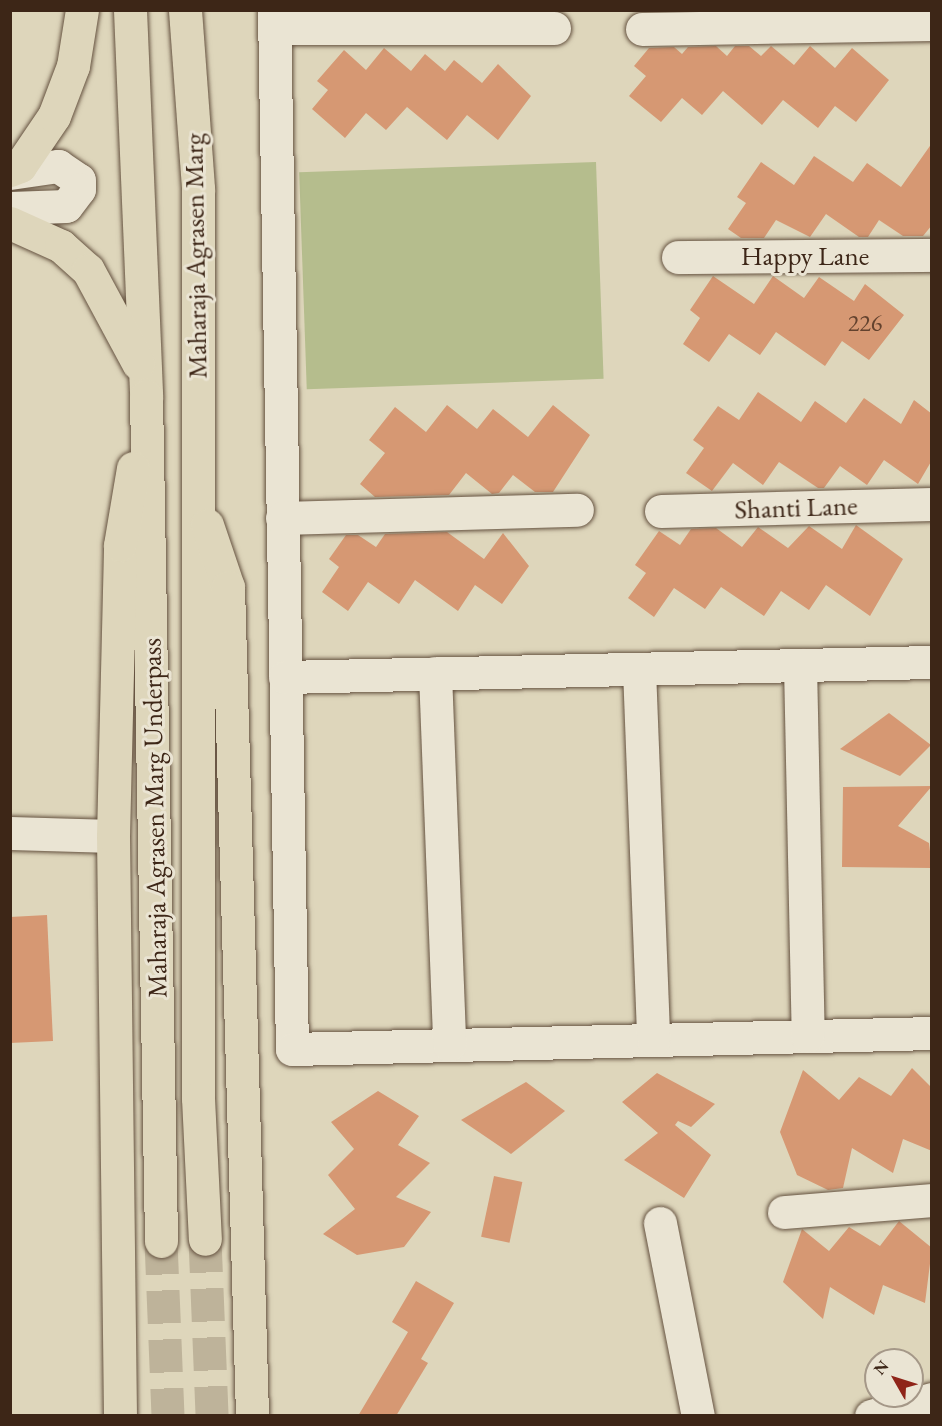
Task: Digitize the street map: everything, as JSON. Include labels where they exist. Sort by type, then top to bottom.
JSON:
[{"type":"main road","points":[[10,171],[20,166],[54,116],[73,66],[82,10]]},
{"type":"main road","name":"Maharaja Agrasen Marg","points":[[130,10],[146,388]]},
{"type":"main road","name":"Maharaja Agrasen Marg","points":[[185,10],[198,189],[198,501]]},
{"type":"main road","points":[[10,223],[61,246],[88,270],[118,319],[146,388],[120,545],[113,836],[120,1416]]},
{"type":"main road","name":"Maharaja Agrasen Marg Underpass","points":[[146,388],[161,1241]]},
{"type":"main road","points":[[198,501],[228,587],[252,1416]]},
{"type":"main road","name":"Maharaja Agrasen Marg Underpass","points":[[198,501],[198,1098],[205,1239]]},
{"type":"street","points":[[554,28],[274,19],[292,1049],[932,1033]]},
{"type":"street","points":[[642,29],[932,24]]},
{"type":"street","points":[[10,171],[58,166],[79,180],[79,189],[66,206],[10,208]]},
{"type":"street","name":"Happy Lane","points":[[678,257],[932,255]]},
{"type":"street","name":"Shanti Lane","points":[[661,511],[932,504]]},
{"type":"street","points":[[282,518],[577,510]]},
{"type":"street","points":[[285,677],[932,662]]},
{"type":"street","points":[[800,665],[808,1036]]},
{"type":"street","points":[[639,669],[652,1040]]},
{"type":"street","points":[[435,673],[449,1045]]},
{"type":"street","points":[[10,833],[113,836]]},
{"type":"street","points":[[784,1212],[932,1200]]},
{"type":"street","points":[[660,1223],[698,1416]]},
{"type":"street","points":[[871,1416],[932,1399]]},
{"type":"green space","points":[[596,162],[604,379],[307,389],[299,172]]},
{"type":"building","points":[[716,46],[727,56],[735,46],[749,46],[761,56],[771,46],[794,65],[810,46],[835,68],[852,48],[889,80],[856,122],[835,106],[818,128],[783,100],[762,125],[723,91],[702,115],[682,98],[661,122],[629,96],[646,76],[634,66],[649,48],[674,47],[682,54],[688,47]]},
{"type":"building","points":[[384,48],[411,71],[425,54],[445,71],[454,60],[482,83],[498,64],[531,96],[498,140],[467,115],[447,140],[407,107],[386,130],[366,113],[345,138],[312,109],[328,90],[317,81],[344,50],[366,70]]},
{"type":"building","points":[[932,143],[932,225],[923,236],[903,236],[879,220],[868,237],[859,237],[826,214],[810,237],[776,220],[764,238],[741,238],[728,229],[746,203],[737,197],[761,162],[794,185],[814,156],[853,182],[867,163],[901,187]]},
{"type":"building","points":[[713,276],[754,304],[773,276],[804,298],[819,277],[854,301],[865,284],[904,315],[869,360],[842,341],[825,366],[776,332],[760,355],[729,334],[709,362],[683,344],[700,318],[690,310]]},
{"type":"building","points":[[758,392],[801,422],[815,401],[846,423],[864,398],[901,424],[914,400],[932,414],[932,460],[918,484],[884,460],[867,485],[840,466],[824,488],[818,488],[779,462],[763,485],[733,463],[712,491],[686,473],[704,448],[693,440],[718,406],[739,420]]},
{"type":"building","points":[[447,405],[477,429],[493,409],[528,437],[553,405],[590,435],[553,492],[535,492],[513,475],[499,493],[492,494],[466,473],[449,495],[375,497],[360,484],[385,453],[369,440],[395,407],[426,432]]},
{"type":"building","points":[[856,525],[903,559],[870,616],[826,585],[809,610],[781,591],[764,616],[721,587],[705,609],[674,588],[654,617],[628,598],[646,573],[635,565],[659,531],[680,545],[691,529],[716,528],[742,547],[758,527],[788,548],[809,526],[842,549]]},
{"type":"building","points":[[447,532],[484,559],[503,533],[529,566],[502,604],[475,585],[458,611],[415,580],[399,604],[368,582],[348,611],[322,592],[339,567],[329,559],[346,535],[358,535],[376,547],[385,534]]},
{"type":"building","points":[[889,713],[931,745],[900,776],[840,749]]},
{"type":"building","points":[[932,786],[898,826],[929,843],[932,868],[842,867],[843,787]]},
{"type":"building","points":[[47,915],[53,1041],[10,1043],[10,917]]},
{"type":"building","points":[[912,1068],[932,1088],[932,1151],[903,1139],[893,1173],[852,1148],[843,1188],[828,1190],[797,1175],[780,1132],[803,1070],[839,1100],[859,1077],[891,1096]]},
{"type":"building","points":[[657,1073],[715,1104],[691,1127],[678,1121],[675,1125],[711,1155],[684,1198],[624,1160],[658,1133],[622,1102]]},
{"type":"building","points":[[526,1082],[565,1111],[511,1154],[461,1120]]},
{"type":"building","points":[[378,1091],[419,1116],[398,1145],[430,1163],[396,1197],[431,1212],[404,1247],[357,1255],[323,1234],[355,1209],[328,1175],[354,1149],[331,1122]]},
{"type":"building","points":[[494,1176],[522,1182],[509,1243],[481,1237]]},
{"type":"building","points":[[899,1221],[932,1248],[925,1303],[883,1285],[874,1315],[830,1287],[823,1319],[783,1282],[802,1229],[829,1251],[849,1227],[880,1246]]},
{"type":"building","points":[[416,1281],[454,1303],[421,1359],[428,1363],[396,1416],[358,1416],[408,1332],[392,1322]]},
{"type":"tunnel","points":[[205,1239],[212,1416]]},
{"type":"tunnel","points":[[161,1241],[168,1416]]}]
